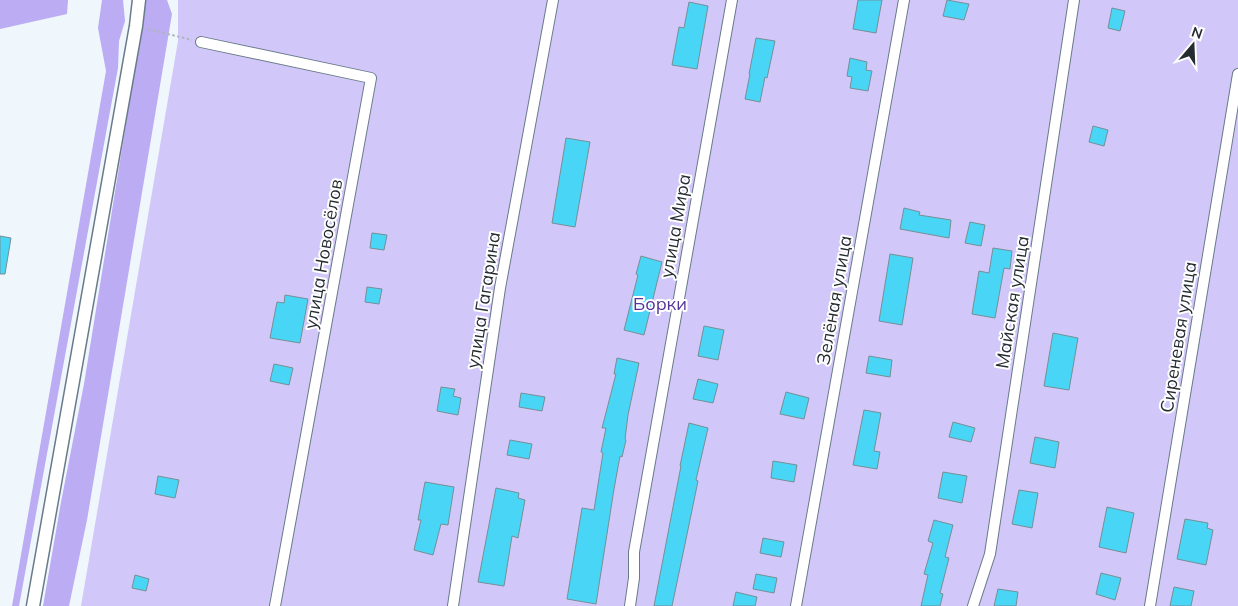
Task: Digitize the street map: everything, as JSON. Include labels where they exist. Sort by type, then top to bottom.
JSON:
[{"type":"street","points":[[33,606],[136,26],[139,0]]},
{"type":"street","name":"улица Гагарина","points":[[453,606],[500,288],[553,0]]},
{"type":"street","name":"улица Мира","points":[[630,606],[634,578],[634,552],[732,0]]},
{"type":"street","name":"Зелёная улица","points":[[796,606],[904,0]]},
{"type":"street","name":"Майская улица","points":[[973,606],[990,554],[1074,0]]},
{"type":"street","name":"улица Новосёлов","points":[[200,42],[371,78],[275,606]]},
{"type":"street","name":"Сиреневая улица","points":[[1150,606],[1238,74]]},
{"type":"path","points":[[136,26],[200,42]]},
{"type":"green space","name":"Борки","points":[[178,0],[1238,0],[1238,606],[81,606],[178,41]]},
{"type":"shaded area","points":[[0,0],[68,0],[67,14],[0,29]]},
{"type":"shaded area","points":[[102,0],[123,0],[125,21],[119,41],[118,68],[19,606],[12,606],[106,71],[98,28]]},
{"type":"shaded area","points":[[146,0],[167,0],[172,14],[87,520],[69,606],[43,606],[84,384]]},
{"type":"building","points":[[858,0],[882,0],[876,33],[853,29]]},
{"type":"building","points":[[947,0],[969,4],[964,20],[943,16]]},
{"type":"building","points":[[689,2],[708,6],[697,69],[672,65],[679,27],[684,28]]},
{"type":"building","points":[[1112,8],[1125,11],[1120,31],[1108,28]]},
{"type":"building","points":[[756,38],[775,41],[760,102],[745,99]]},
{"type":"building","points":[[850,58],[867,62],[866,70],[872,71],[868,91],[850,88],[852,77],[847,76]]},
{"type":"building","points":[[1093,126],[1108,130],[1104,146],[1089,142]]},
{"type":"building","points":[[566,138],[590,142],[575,227],[552,223]]},
{"type":"building","points":[[904,208],[920,212],[919,215],[951,220],[949,238],[900,229]]},
{"type":"building","points":[[970,222],[985,225],[981,246],[965,243]]},
{"type":"building","points":[[372,233],[387,235],[384,250],[370,248]]},
{"type":"building","points":[[0,236],[11,238],[5,274],[0,274]]},
{"type":"building","points":[[993,248],[1012,251],[1010,269],[1004,268],[995,318],[972,314],[979,271],[989,273]]},
{"type":"building","points":[[890,254],[913,258],[902,325],[879,321]]},
{"type":"building","points":[[641,256],[662,262],[644,335],[624,330]]},
{"type":"building","points":[[367,287],[382,289],[379,304],[365,302]]},
{"type":"building","points":[[285,295],[308,299],[300,343],[270,338],[277,302],[284,303]]},
{"type":"building","points":[[704,326],[724,330],[718,360],[698,356]]},
{"type":"building","points":[[1053,333],[1078,338],[1069,390],[1044,386]]},
{"type":"building","points":[[869,356],[892,360],[890,377],[866,373]]},
{"type":"building","points":[[617,358],[639,363],[628,415],[626,440],[622,457],[620,456],[614,489],[596,604],[567,599],[582,508],[594,510],[606,428],[602,428],[616,374],[614,374]]},
{"type":"building","points":[[274,364],[293,368],[289,385],[270,381]]},
{"type":"building","points":[[698,379],[718,384],[713,403],[693,399]]},
{"type":"building","points":[[441,387],[455,389],[453,396],[461,398],[458,415],[437,411]]},
{"type":"building","points":[[786,392],[809,398],[804,419],[780,414]]},
{"type":"building","points":[[521,393],[545,397],[542,411],[519,407]]},
{"type":"building","points":[[864,410],[881,413],[874,451],[880,452],[877,469],[853,465]]},
{"type":"building","points":[[953,422],[975,428],[971,442],[949,437]]},
{"type":"building","points":[[689,423],[708,428],[696,480],[698,481],[672,606],[654,606],[680,466]]},
{"type":"building","points":[[1035,437],[1059,442],[1055,468],[1030,463]]},
{"type":"building","points":[[510,440],[532,444],[529,459],[507,455]]},
{"type":"building","points":[[773,461],[797,465],[794,482],[771,478]]},
{"type":"building","points":[[943,472],[967,476],[962,503],[938,498]]},
{"type":"building","points":[[158,476],[179,480],[175,498],[155,494]]},
{"type":"building","points":[[425,482],[454,487],[448,525],[441,524],[433,555],[414,550],[421,520],[418,520]]},
{"type":"building","points":[[496,488],[519,493],[518,498],[525,500],[518,538],[512,536],[504,586],[478,582]]},
{"type":"building","points":[[1019,490],[1038,493],[1032,528],[1012,524]]},
{"type":"building","points":[[1107,507],[1134,513],[1126,553],[1099,547]]},
{"type":"building","points":[[1185,519],[1208,523],[1207,528],[1213,530],[1206,565],[1177,559]]},
{"type":"building","points":[[934,520],[953,525],[945,557],[949,558],[940,593],[943,594],[940,606],[921,606],[928,575],[924,574],[933,543],[928,541]]},
{"type":"building","points":[[763,538],[784,542],[781,557],[760,553]]},
{"type":"building","points":[[1101,573],[1121,578],[1115,600],[1096,594]]},
{"type":"building","points":[[756,574],[777,578],[774,593],[753,589]]},
{"type":"building","points":[[135,575],[149,579],[146,591],[132,588]]},
{"type":"building","points":[[1174,587],[1194,591],[1191,606],[1170,606]]},
{"type":"building","points":[[998,589],[1018,592],[1016,606],[994,606]]},
{"type":"building","points":[[736,592],[757,597],[755,606],[733,606]]}]
